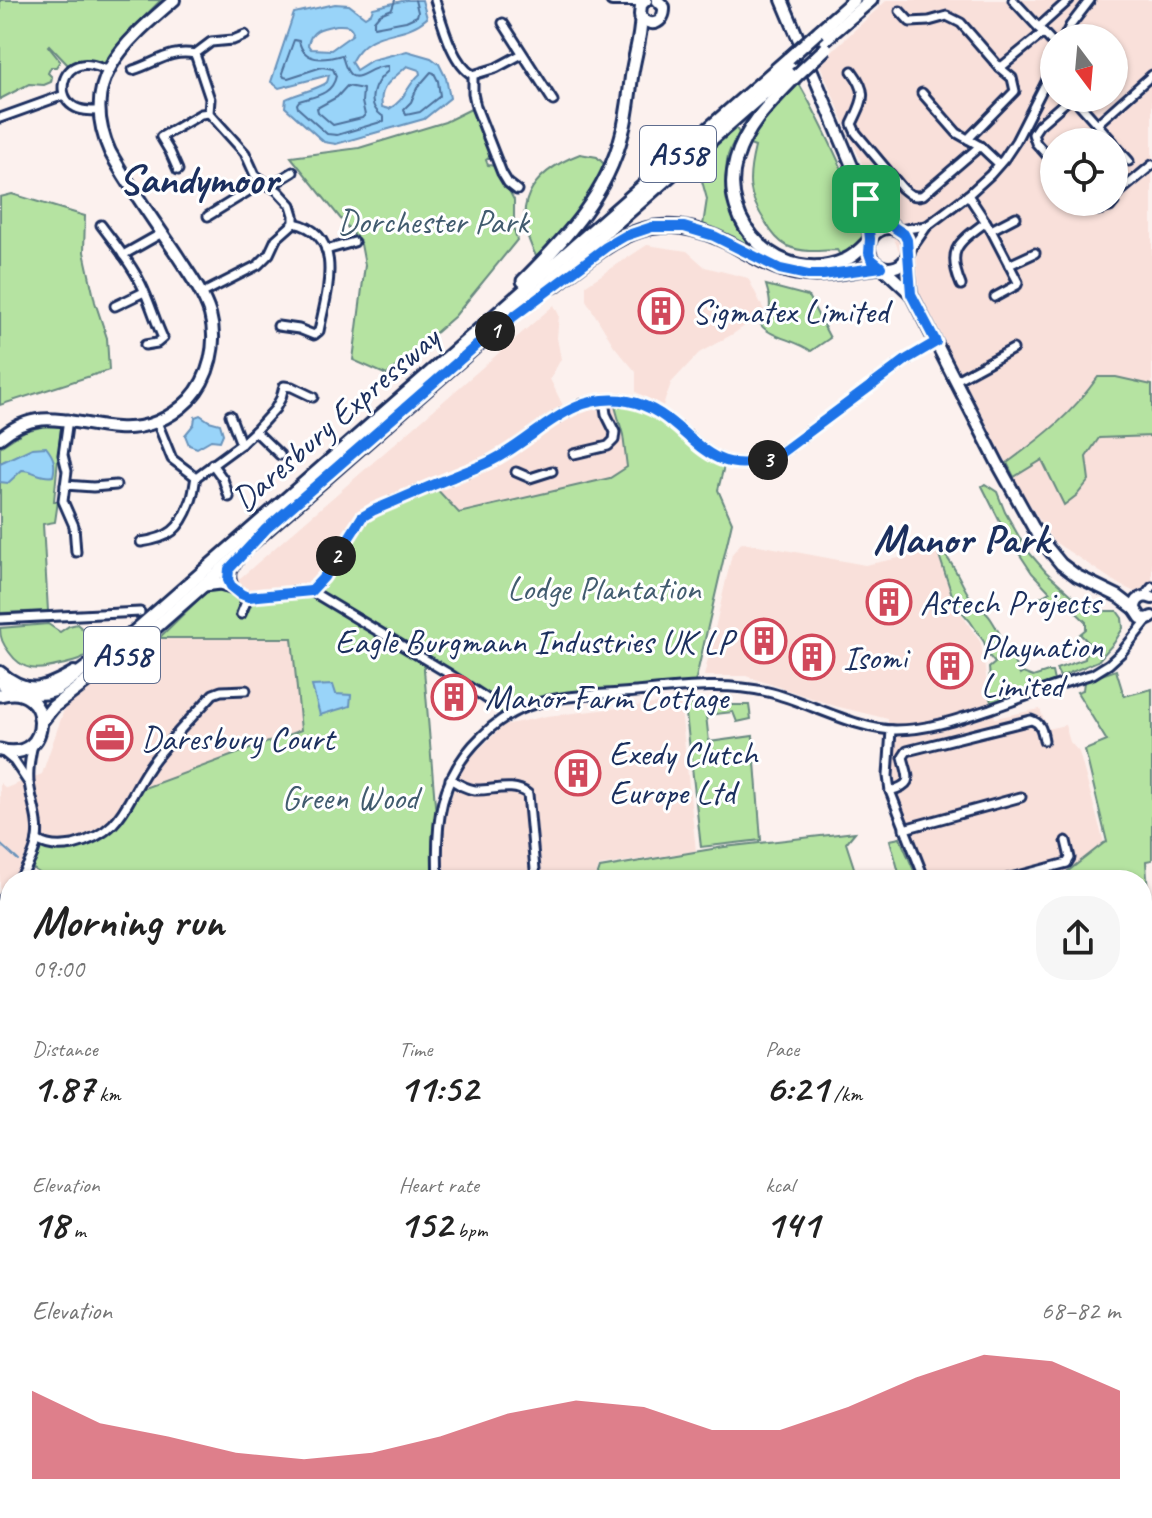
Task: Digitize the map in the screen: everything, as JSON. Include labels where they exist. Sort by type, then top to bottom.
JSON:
[{"type":"main road","name":"Daresbury Expressway","points":[[41,722],[53,707],[140,641],[485,338],[793,67],[856,6],[871,0]]},
{"type":"main road","points":[[856,6],[793,67],[743,141],[732,180],[733,196],[745,229],[758,244],[786,261],[801,265],[831,265],[852,257],[870,240]]},
{"type":"main road","points":[[443,360],[558,247],[588,210],[604,183],[622,136],[628,110],[641,17]]},
{"type":"main road","name":"Daresbury Expressway","points":[[18,693],[34,695],[56,690],[133,633],[443,360],[793,67]]},
{"type":"main road","points":[[485,338],[606,247],[625,236],[652,227],[669,225],[697,230],[793,273],[823,275],[882,267]]},
{"type":"main road","points":[[231,586],[229,569],[266,529]]},
{"type":"main road","points":[[202,586],[220,583],[231,586]]},
{"type":"main road","points":[[18,693],[36,705],[41,722]]},
{"type":"main road","name":"A558","points":[[0,695],[18,693]]},
{"type":"main road","name":"A558","points":[[34,742],[41,722]]},
{"type":"main road","points":[[2,751],[20,751],[34,742]]},
{"type":"street","points":[[0,438],[20,425],[37,420],[68,419],[115,428],[132,428],[157,422],[191,398],[200,386],[210,361],[213,332],[201,294],[110,152],[102,134],[99,111],[107,70],[130,40],[174,0]]},
{"type":"street","points":[[435,0],[464,70],[473,75],[496,68],[522,54]]},
{"type":"street","points":[[612,0],[646,0]]},
{"type":"street","points":[[612,0],[648,23],[656,23],[662,18],[666,6],[657,0]]},
{"type":"street","points":[[641,17],[640,8],[646,0]]},
{"type":"street","points":[[782,0],[866,199],[870,240]]},
{"type":"street","points":[[1000,68],[1040,31],[1013,0]]},
{"type":"street","points":[[1047,24],[1069,0]]},
{"type":"street","points":[[1072,24],[1090,0]]},
{"type":"street","points":[[900,11],[910,22],[947,16],[961,23],[1012,78],[1015,91],[968,139]]},
{"type":"street","points":[[503,23],[553,101]]},
{"type":"street","points":[[133,70],[175,53],[195,54],[211,42],[233,40],[245,35]]},
{"type":"street","points":[[195,54],[210,99],[209,113]]},
{"type":"street","points":[[99,111],[76,108],[64,95],[63,83],[70,69],[84,64],[107,70]]},
{"type":"street","points":[[852,71],[861,83],[864,100],[852,124],[856,133],[911,195],[923,195],[980,146]]},
{"type":"street","points":[[473,75],[476,107],[508,183],[517,190]]},
{"type":"street","points":[[1097,124],[1152,75]]},
{"type":"street","points":[[922,93],[957,133],[980,146],[999,164]]},
{"type":"street","points":[[0,118],[64,95]]},
{"type":"street","points":[[882,267],[900,265],[927,226],[968,195],[999,164],[1040,100]]},
{"type":"street","points":[[1040,147],[1033,134],[1055,112]]},
{"type":"street","points":[[1085,112],[1100,128]]},
{"type":"street","points":[[178,170],[161,137],[201,114],[209,113],[249,159],[255,175],[278,191],[291,205],[294,215],[294,223],[276,239],[269,254],[258,265],[201,294]]},
{"type":"street","points":[[1128,184],[1152,165]]},
{"type":"street","points":[[270,186],[293,172]]},
{"type":"street","points":[[208,216],[261,181]]},
{"type":"street","points":[[968,195],[1018,282],[995,297]]},
{"type":"street","points":[[866,199],[907,240],[911,294]]},
{"type":"street","points":[[961,285],[955,269],[957,246],[988,226],[1016,217]]},
{"type":"street","points":[[278,326],[314,335],[319,331],[329,278],[326,250],[315,230],[294,223]]},
{"type":"street","points":[[101,225],[142,286],[155,314],[163,338],[157,343],[145,345]]},
{"type":"street","points":[[927,226],[883,228],[870,240],[871,259],[911,294],[1030,523],[1049,552],[1077,576],[1118,596],[1141,618],[1151,618]]},
{"type":"street","points":[[123,255],[162,233]]},
{"type":"street","points":[[326,250],[354,242]]},
{"type":"street","points":[[1009,265],[1035,253]]},
{"type":"street","points":[[115,306],[144,292]]},
{"type":"street","points":[[311,591],[324,577],[362,517],[493,460],[565,411],[593,401],[630,401],[653,409],[704,451],[725,462],[764,462],[778,455],[907,359],[936,342]]},
{"type":"street","points":[[956,380],[1013,349]]},
{"type":"street","points":[[141,542],[175,531],[189,507],[196,477],[255,431],[275,409],[284,386],[313,397]]},
{"type":"street","points":[[574,454],[608,446],[614,440],[615,432],[606,414],[604,400]]},
{"type":"street","points":[[230,415],[241,444]]},
{"type":"street","points":[[68,419],[63,455],[67,471],[63,501],[74,526],[76,552]]},
{"type":"street","points":[[157,422],[172,459],[196,477]]},
{"type":"street","points":[[255,431],[280,455]]},
{"type":"street","points":[[212,464],[223,479],[229,497]]},
{"type":"street","points":[[516,472],[530,478],[552,471]]},
{"type":"street","points":[[65,485],[116,485]]},
{"type":"street","points":[[231,586],[248,597],[311,591],[492,702]]},
{"type":"street","points":[[1133,636],[1136,602],[1146,598],[1152,587]]},
{"type":"street","points":[[1118,596],[1146,598]]},
{"type":"street","points":[[241,614],[248,597]]},
{"type":"street","points":[[0,619],[140,612]]},
{"type":"street","points":[[438,870],[437,829],[450,779],[471,746],[490,728],[526,707],[557,699],[720,687],[770,692],[859,723],[891,730],[934,726],[1093,674],[1121,653],[1151,618]]},
{"type":"street","points":[[0,672],[19,685],[29,688],[45,686],[110,651]]},
{"type":"street","points":[[0,682],[18,693]]},
{"type":"street","points":[[37,840],[45,845],[68,846],[95,839],[121,817],[152,763],[213,694],[246,690]]},
{"type":"street","points":[[890,791],[903,788],[907,781],[903,757],[907,751],[1031,720],[1041,727],[1044,740]]},
{"type":"street","points":[[891,730],[890,791],[921,870]]},
{"type":"street","points":[[25,870],[37,840],[29,760],[34,742]]},
{"type":"street","points":[[2,751],[14,761],[30,784]]},
{"type":"street","points":[[450,779],[472,790],[510,787],[522,789],[528,794],[535,870]]},
{"type":"street","points":[[904,829],[1021,797]]},
{"type":"street","points":[[1041,870],[1067,863],[1070,858],[1066,841]]},
{"type":"shaded area","points":[[887,0],[1152,0],[1152,600],[1120,585],[1053,541],[1023,494],[911,279],[819,63]]},
{"type":"shaded area","points":[[647,245],[687,251],[705,267],[748,278],[765,312],[699,353],[671,383],[663,406],[636,392],[636,372],[614,346],[586,300],[586,285]]},
{"type":"shaded area","points":[[554,305],[559,315],[557,338],[561,359],[550,379],[565,410],[613,399],[623,435],[627,467],[610,478],[459,513],[311,591],[258,597],[231,586]]},
{"type":"shaded area","points":[[742,542],[865,565],[938,550],[955,604],[981,643],[995,718],[1040,709],[1047,729],[1065,725],[1070,742],[1079,752],[1104,843],[1069,870],[928,870],[910,836],[888,753],[888,719],[835,706],[746,676],[704,676],[732,554]]},
{"type":"shaded area","points":[[159,638],[292,638],[301,730],[136,791],[121,817],[95,839],[45,845],[26,870],[0,870],[0,783],[6,788],[42,774],[65,707]]},
{"type":"shaded area","points":[[680,701],[696,851],[599,866],[598,870],[444,870],[440,835],[451,796],[466,762],[504,725],[547,716]]},
{"type":"green space","points":[[0,0],[161,0],[131,31],[105,66],[84,60],[68,65],[49,45],[60,61],[48,73],[52,77],[51,82],[29,84],[0,99]]},
{"type":"green space","points":[[798,82],[831,145],[861,216],[865,233],[842,258],[837,250],[805,251],[784,244],[768,226],[752,195],[750,178],[755,147],[747,144],[766,114]]},
{"type":"green space","name":"Dorchester Park","points":[[473,108],[491,152],[486,160],[488,165],[496,166],[514,200],[517,240],[455,316],[387,375],[353,360],[365,265],[361,244],[291,157],[359,148],[445,122]]},
{"type":"green space","points":[[736,128],[739,133],[727,162],[728,199],[735,223],[750,245],[747,248],[703,225],[707,199],[697,163]]},
{"type":"green space","points":[[580,154],[597,157],[605,165],[576,214],[537,258],[525,222],[529,194],[548,171]]},
{"type":"green space","points":[[12,194],[85,216],[84,252],[107,338],[109,370],[0,405],[0,197]]},
{"type":"green space","points":[[766,285],[808,296],[830,338],[811,351],[765,329],[761,325],[768,316],[770,306]]},
{"type":"green space","points":[[1098,377],[1116,377],[1152,385],[1152,436],[1099,438],[1086,457],[1089,480],[1064,505],[1042,460],[1014,477],[1007,463],[1056,424]]},
{"type":"green space","points":[[613,399],[653,409],[725,462],[718,490],[732,522],[694,687],[557,699],[504,718],[496,706],[423,657],[438,870],[35,870],[28,865],[37,840],[67,846],[95,839],[121,817],[136,791],[301,730],[292,638],[159,638],[209,589],[241,594],[311,591],[347,539],[374,510],[433,485],[459,513],[610,478],[627,467],[623,435]]},
{"type":"green space","points":[[45,426],[61,427],[55,522],[43,524],[48,611],[0,613],[0,447],[25,431]]},
{"type":"green space","points":[[985,484],[997,492],[1026,549],[1046,572],[1076,599],[1099,611],[1117,611],[1122,618],[1123,628],[1098,661],[1060,677],[1056,669],[1085,659],[1091,647],[1080,634],[1086,629],[1086,622],[1059,596],[1041,601],[1039,598],[1050,592],[1032,573],[1003,529],[1005,526],[1002,526],[982,486]]},
{"type":"green space","points":[[944,554],[970,597],[991,619],[1020,675],[1023,673],[1033,677],[1052,672],[1054,681],[991,702],[989,668],[995,663],[970,621],[955,604],[939,555]]},
{"type":"green space","points":[[48,624],[60,632],[77,624],[99,644],[79,660],[38,669],[14,659],[1,638],[0,628]]},
{"type":"green space","points":[[1116,670],[1124,696],[1152,689],[1152,860],[1146,861],[1147,870],[1069,870],[1107,842],[1085,750],[1107,741],[1077,692],[1083,690],[1084,681]]},
{"type":"green space","points":[[685,705],[749,705],[751,719],[737,722],[733,712],[706,715],[709,742],[753,736],[761,840],[701,847]]},
{"type":"green space","points":[[855,832],[846,843],[855,870],[599,870],[724,847]]},
{"type":"green space","points":[[900,838],[914,870],[898,870],[890,840]]},
{"type":"water","points":[[406,0],[422,0],[427,18],[417,25],[368,43],[351,62],[356,70],[372,60],[407,51],[431,58],[439,64],[446,78],[450,98],[424,119],[336,144],[324,142],[285,107],[286,99],[324,84],[329,75],[279,88],[271,82],[294,13],[335,4],[349,5],[365,17],[373,8]],"holes":[[[337,25],[349,26],[352,35],[331,50],[311,49],[309,40],[315,32]],[[407,66],[419,70],[420,74],[394,106],[389,109],[382,107],[385,88]]]},
{"type":"water","points":[[200,415],[220,424],[223,434],[220,441],[211,440],[197,448],[189,445],[185,435],[194,424],[195,417]]},
{"type":"water","points":[[46,447],[54,461],[53,476],[22,470],[8,483],[0,482],[0,463],[32,448]]},
{"type":"water","points":[[333,685],[336,694],[351,695],[350,706],[320,715],[312,686]]},
{"type":"waterway","points":[[0,844],[18,860]]},
{"type":"place","name":"Sigmatex Limited","points":[[661,311]]},
{"type":"place","name":"Astech Projects","points":[[889,602]]},
{"type":"place","name":"Eagle Burgmann Industries UK LP","points":[[764,641]]},
{"type":"place","name":"Isomi","points":[[812,657]]},
{"type":"place","name":"Playnation Limited","points":[[950,666]]},
{"type":"place","name":"Manor Farm Cottage","points":[[454,697]]},
{"type":"place","name":"Daresbury Court","points":[[110,738]]},
{"type":"place","name":"Exedy Clutch Europe Ltd","points":[[578,773]]},
{"type":"district","name":"Sandymoor","points":[[198,178]]},
{"type":"district","name":"Manor Park","points":[[961,538]]},
{"type":"route","points":[[866,199],[907,240],[911,294],[936,342],[907,359],[778,455],[750,464],[725,462],[704,451],[653,409],[630,401],[593,401],[565,411],[493,460],[362,517],[324,577],[311,591],[248,597],[231,586],[229,569],[266,529],[485,338],[606,247],[639,230],[669,225],[714,236],[793,273],[823,275],[881,267],[869,253],[866,199]]},
{"type":"park label","name":"Lodge Plantation","points":[[604,588]]},
{"type":"park label","name":"Green Wood","points":[[350,797]]}]
